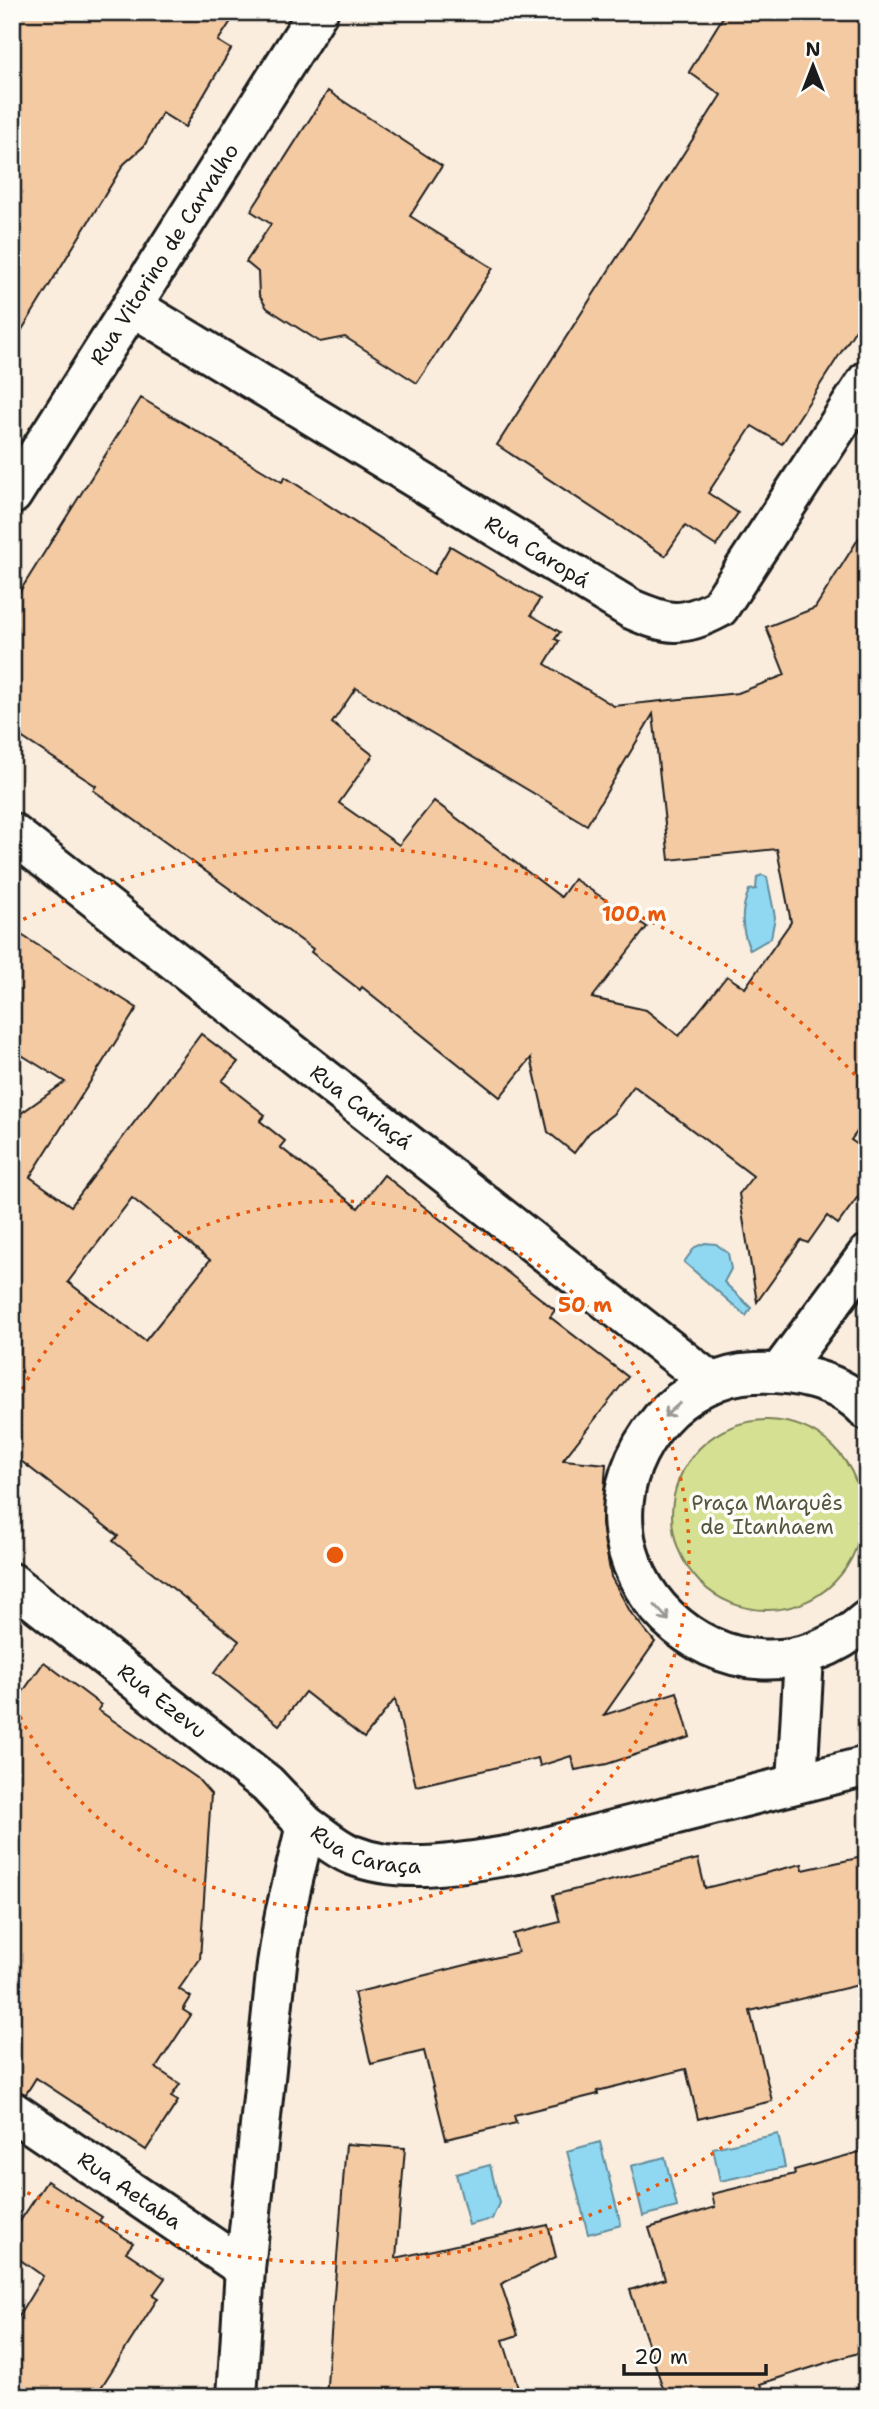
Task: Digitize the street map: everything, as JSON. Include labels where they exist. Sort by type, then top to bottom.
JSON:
[{"type":"street","name":"Rua Vitorino de Carvalho","points":[[12,495],[317,12]]},
{"type":"street","name":"Rua Caropá","points":[[132,306],[631,609],[671,623],[681,624],[719,608],[867,382]]},
{"type":"street","name":"Rua Cariaçá","points":[[12,833],[712,1383]]},
{"type":"street","points":[[780,1372],[867,1255]]},
{"type":"street","points":[[867,1410],[824,1382],[780,1372],[745,1373],[712,1383],[688,1395],[667,1413],[636,1457],[623,1508],[630,1562],[641,1586],[657,1609],[676,1628],[698,1642],[724,1653],[750,1659],[777,1660],[804,1656],[846,1639],[867,1620]]},
{"type":"street","name":"Rua Ezevu","points":[[12,1583],[267,1784],[306,1825]]},
{"type":"street","points":[[797,1783],[804,1656]]},
{"type":"street","name":"Rua Caraça","points":[[236,2397],[245,2269],[277,1964],[285,1914],[306,1825],[351,1855],[403,1867],[463,1863],[518,1854],[867,1766]]},
{"type":"street","name":"Rua Aetaba","points":[[12,2111],[245,2269]]},
{"type":"green space","name":"Praça Marquês de Itanhaem","points":[[767,1420],[803,1427],[834,1448],[855,1479],[862,1515],[855,1551],[834,1582],[803,1603],[767,1610],[731,1603],[700,1582],[679,1551],[672,1515],[679,1479],[700,1448],[731,1427]]},
{"type":"water","points":[[757,877],[767,877],[775,917],[771,938],[750,950],[743,928],[744,906],[749,890],[756,889]]},
{"type":"water","points":[[705,1243],[716,1244],[728,1253],[731,1269],[724,1282],[751,1308],[746,1316],[684,1262],[695,1247]]},
{"type":"water","points":[[778,2134],[785,2167],[720,2181],[713,2148]]},
{"type":"water","points":[[600,2142],[621,2225],[588,2234],[567,2151]]},
{"type":"water","points":[[665,2157],[677,2207],[643,2216],[631,2166]]},
{"type":"water","points":[[490,2165],[499,2203],[492,2219],[469,2225],[456,2174]]},
{"type":"building","points":[[12,12],[237,12],[218,41],[231,49],[185,127],[162,113],[144,146],[124,164],[12,346]]},
{"type":"building","points":[[726,12],[867,12],[867,312],[782,444],[752,426],[708,493],[738,513],[716,546],[685,526],[665,556],[497,445],[721,95],[689,72]]},
{"type":"building","points":[[328,91],[442,166],[410,216],[493,268],[417,383],[345,337],[320,342],[267,308],[259,295],[258,272],[246,262],[271,224],[251,211]]},
{"type":"building","points":[[141,398],[282,482],[285,477],[434,574],[450,546],[540,599],[531,615],[560,632],[555,639],[559,641],[545,664],[614,706],[738,693],[785,675],[766,627],[815,608],[867,525],[867,1118],[851,1140],[867,1151],[867,1184],[838,1224],[827,1216],[808,1243],[801,1240],[757,1302],[739,1194],[753,1176],[634,1086],[613,1114],[589,1133],[574,1153],[548,1132],[531,1058],[500,1097],[362,987],[360,990],[311,952],[313,949],[93,790],[96,786],[12,731],[12,604]],"holes":[[[356,688],[587,825],[653,714],[669,860],[777,849],[791,922],[745,988],[727,976],[679,1036],[646,1010],[592,998],[647,927],[574,879],[561,897],[434,801],[399,845],[339,803],[373,755],[332,723]]]},
{"type":"building","points":[[12,929],[137,1008],[30,1177],[71,1206],[201,1034],[238,1062],[222,1081],[265,1115],[260,1121],[285,1141],[280,1147],[358,1208],[384,1175],[555,1310],[550,1317],[628,1377],[563,1460],[606,1464],[602,1524],[611,1577],[631,1613],[655,1642],[604,1715],[677,1692],[690,1737],[607,1764],[575,1770],[571,1756],[540,1766],[538,1758],[416,1786],[395,1699],[364,1738],[305,1692],[279,1725],[214,1673],[239,1641],[113,1541],[118,1536],[12,1454],[12,1128],[20,1114],[65,1082],[12,1049]],"holes":[[[132,1198],[210,1260],[145,1341],[68,1282]]]},
{"type":"building","points":[[44,1662],[101,1705],[98,1710],[197,1778],[211,1794],[200,1959],[179,1989],[191,1997],[183,2010],[191,2015],[156,2068],[180,2084],[171,2097],[178,2101],[146,2150],[36,2078],[26,2094],[12,2089],[12,1707]]},
{"type":"building","points":[[867,1856],[867,1983],[750,2011],[772,2101],[698,2119],[686,2069],[514,2115],[516,2123],[446,2139],[424,2051],[371,2064],[354,1993],[518,1952],[513,1934],[560,1922],[553,1895],[698,1859],[705,1888],[802,1864],[803,1870]]},
{"type":"building","points":[[346,2144],[405,2148],[396,2258],[548,2225],[556,2257],[501,2284],[518,2335],[503,2340],[521,2397],[326,2397]]},
{"type":"building","points":[[867,2150],[867,2350],[760,2384],[765,2397],[666,2397],[630,2290],[665,2279],[649,2228],[715,2207],[712,2194],[795,2174],[794,2170]]},
{"type":"building","points":[[47,2181],[102,2217],[99,2221],[133,2243],[126,2252],[165,2278],[153,2295],[158,2298],[95,2397],[12,2397],[12,2327],[43,2276],[12,2254],[12,2233]]}]
